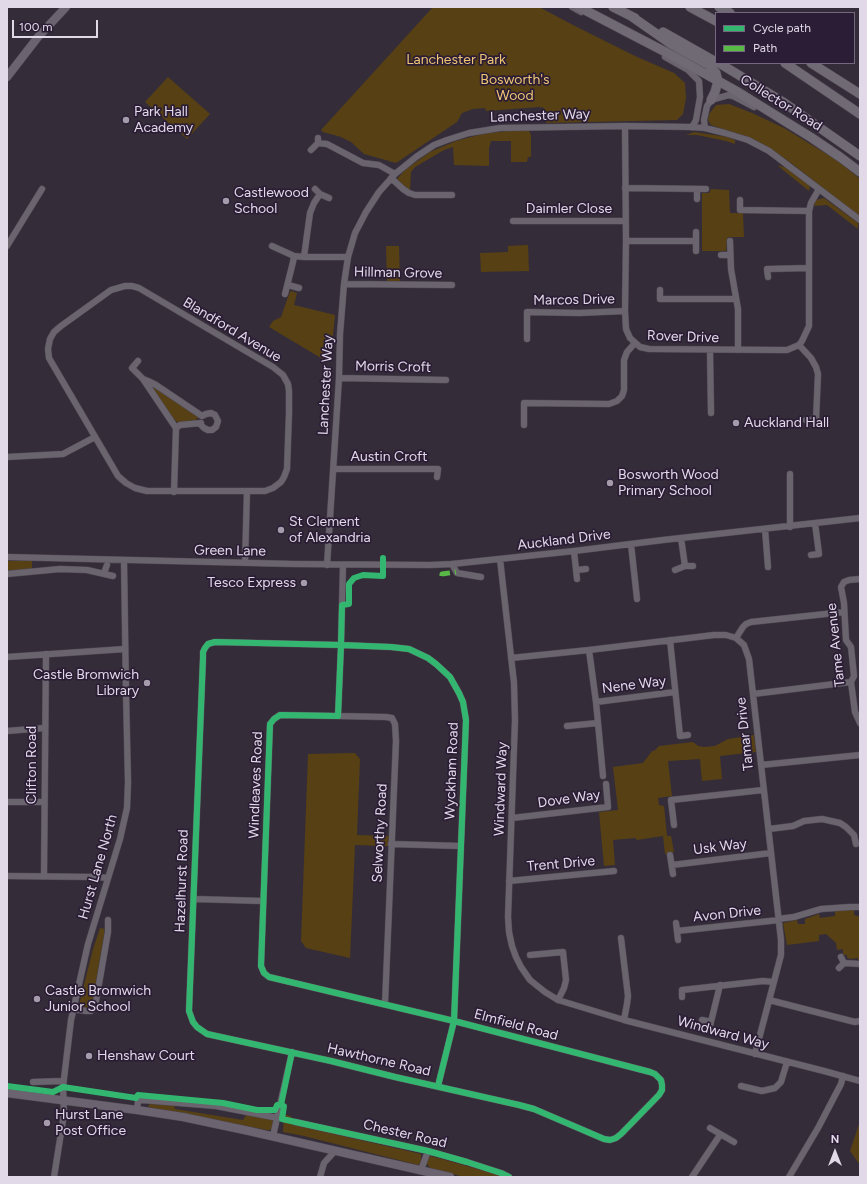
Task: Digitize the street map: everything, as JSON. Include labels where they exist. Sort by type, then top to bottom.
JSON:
[{"type":"highway","name":"Collector Road","points":[[579,7],[718,81],[812,138],[860,172]]},
{"type":"highway","name":"Collector Road","points":[[613,7],[715,61]]},
{"type":"highway","points":[[690,7],[715,20]]},
{"type":"highway","points":[[719,7],[728,12]]},
{"type":"highway","points":[[631,16],[672,44],[709,66],[716,73],[718,81],[711,100]]},
{"type":"highway","name":"Collector Road","points":[[720,64],[783,102],[860,156]]},
{"type":"highway","points":[[786,64],[859,113]]},
{"type":"highway","points":[[813,64],[860,94]]},
{"type":"highway","points":[[813,64],[860,100]]},
{"type":"main road","points":[[7,77],[38,37],[66,7]]},
{"type":"main road","points":[[7,1093],[137,1110],[196,1120],[273,1136],[450,1177]]},
{"type":"street","points":[[572,7],[688,70],[699,82],[700,97],[696,120],[691,127]]},
{"type":"street","points":[[705,128],[704,120],[707,106],[711,100],[735,96],[812,138]]},
{"type":"street","name":"Lanchester Way","points":[[327,565],[339,378],[338,362],[344,284],[348,257],[355,233],[379,192],[393,176],[416,157],[434,145],[477,132],[500,128],[625,126],[705,128],[748,140],[769,151],[860,220]]},
{"type":"street","name":"Rover Drive","points":[[625,126],[626,241],[624,311],[626,329],[630,338],[640,347],[649,349],[710,351],[787,350],[799,345]]},
{"type":"street","points":[[311,150],[318,141],[327,144],[363,163],[379,165],[393,176],[403,189],[415,195],[452,195]]},
{"type":"street","points":[[339,150],[342,144]]},
{"type":"street","points":[[625,188],[706,189]]},
{"type":"street","points":[[7,246],[42,189]]},
{"type":"street","points":[[697,189],[697,199]]},
{"type":"street","points":[[806,420],[816,420],[818,374],[811,358],[799,345],[809,326],[809,211],[811,203],[819,189]]},
{"type":"street","points":[[304,257],[310,213],[317,191],[329,198]]},
{"type":"street","points":[[740,200],[740,210],[809,211]]},
{"type":"street","name":"Daimler Close","points":[[512,221],[625,220]]},
{"type":"street","points":[[696,232],[696,251]]},
{"type":"street","points":[[626,241],[696,241]]},
{"type":"street","points":[[730,241],[730,256],[738,309],[738,350]]},
{"type":"street","points":[[272,246],[294,256],[348,257]]},
{"type":"street","points":[[285,294],[294,256]]},
{"type":"street","points":[[721,256],[730,256]]},
{"type":"street","points":[[768,277],[767,269],[809,268]]},
{"type":"street","name":"Hillman Grove","points":[[344,284],[452,285]]},
{"type":"street","points":[[288,285],[299,288]]},
{"type":"street","name":"Blandford Avenue","points":[[132,286],[138,288],[273,367],[282,375],[288,384],[289,412],[286,469],[281,482],[273,488],[265,491],[174,492],[140,490],[126,483],[118,476],[95,437],[49,358],[48,349],[50,339],[54,332],[111,290],[118,287],[132,286]]},
{"type":"street","points":[[660,290],[660,299],[736,299]]},
{"type":"street","name":"Marcos Drive","points":[[527,339],[527,312],[579,313],[624,311]]},
{"type":"street","points":[[524,425],[524,403],[609,404],[617,401],[622,396],[624,390],[624,360],[627,352],[635,343]]},
{"type":"street","points":[[710,351],[711,413]]},
{"type":"street","points":[[138,361],[132,368],[143,380],[176,428],[174,492]]},
{"type":"street","name":"Morris Croft","points":[[339,378],[446,380]]},
{"type":"street","points":[[143,380],[156,386],[202,419],[180,424],[176,428]]},
{"type":"street","points":[[7,458],[62,454],[95,437]]},
{"type":"street","name":"Austin Croft","points":[[333,469],[438,469],[437,477]]},
{"type":"street","points":[[790,474],[790,527]]},
{"type":"street","points":[[245,563],[247,491]]},
{"type":"street","name":"Auckland Drive","points":[[500,559],[860,518]]},
{"type":"street","points":[[811,555],[819,554],[815,523]]},
{"type":"street","points":[[765,529],[768,567]]},
{"type":"street","points":[[681,538],[685,566]]},
{"type":"street","name":"Auckland Drive","points":[[631,544],[637,599]]},
{"type":"street","points":[[574,551],[578,579]]},
{"type":"street","name":"Green Lane","points":[[7,557],[327,565],[430,565],[500,559]]},
{"type":"street","name":"Windward Way","points":[[500,559],[514,683],[515,720],[508,912],[509,932],[516,957],[521,967],[530,980],[558,1000],[624,1020],[860,1081]]},
{"type":"street","name":"Hurst Lane North","points":[[54,1177],[65,1111],[63,1081],[73,1009],[88,944],[120,839],[127,808],[124,560]]},
{"type":"street","points":[[452,564],[457,573],[481,577]]},
{"type":"street","points":[[338,716],[343,565]]},
{"type":"street","points":[[104,573],[107,566]]},
{"type":"street","points":[[675,570],[685,566],[693,566]]},
{"type":"street","points":[[7,574],[60,569],[87,570],[113,576]]},
{"type":"street","points":[[576,570],[586,570]]},
{"type":"street","name":"Tame Avenue","points":[[860,579],[844,582],[841,587],[844,603],[846,640],[851,647],[854,676],[852,681],[855,712],[860,723]]},
{"type":"street","points":[[511,658],[714,635],[726,635],[736,638],[743,627],[751,622],[844,612]]},
{"type":"street","name":"Tamar Drive","points":[[736,638],[744,645],[749,659],[781,940],[781,955],[755,1054]]},
{"type":"street","points":[[670,640],[680,736],[688,735]]},
{"type":"street","name":"Wyckham Road","points":[[215,642],[341,645],[409,649],[428,658],[436,664],[450,677],[455,685],[463,702],[466,720],[454,1021],[438,1086]]},
{"type":"street","name":"Hazelhurst Road","points":[[215,642],[208,644],[203,652],[190,1011],[193,1022],[206,1034],[292,1052]]},
{"type":"street","points":[[7,656],[125,649]]},
{"type":"street","points":[[589,650],[596,702],[603,776]]},
{"type":"street","name":"Clifton Road","points":[[44,876],[44,728],[46,654]]},
{"type":"street","points":[[753,694],[852,681],[860,678]]},
{"type":"street","name":"Nene Way","points":[[596,702],[675,692]]},
{"type":"street","name":"Windleaves Road","points":[[269,977],[264,973],[261,966],[270,724],[280,715],[338,716]]},
{"type":"street","name":"Selworthy Road","points":[[338,716],[386,717],[392,718],[395,724],[396,741],[385,1004]]},
{"type":"street","points":[[567,726],[598,723]]},
{"type":"street","points":[[7,731],[44,728]]},
{"type":"street","points":[[761,765],[860,755]]},
{"type":"street","name":"Dove Way","points":[[512,818],[608,807],[606,784]]},
{"type":"street","points":[[674,825],[671,800],[763,790]]},
{"type":"street","points":[[7,802],[44,802]]},
{"type":"street","points":[[769,829],[793,826],[804,821],[822,819],[840,823],[846,827],[854,835],[856,844]]},
{"type":"street","points":[[392,844],[461,846]]},
{"type":"street","name":"Usk Way","points":[[672,864],[771,853]]},
{"type":"street","points":[[670,855],[673,874]]},
{"type":"street","name":"Trent Drive","points":[[509,881],[614,871]]},
{"type":"street","points":[[7,876],[108,878]]},
{"type":"street","points":[[194,899],[263,901]]},
{"type":"street","name":"Avon Drive","points":[[677,932],[779,920],[821,910],[860,907]]},
{"type":"street","points":[[73,1009],[91,1011],[95,1007],[108,932],[108,920]]},
{"type":"street","points":[[676,923],[678,940]]},
{"type":"street","points":[[621,938],[628,996],[624,1020]]},
{"type":"street","points":[[530,955],[563,952],[566,980],[558,1000]]},
{"type":"street","points":[[839,968],[842,960],[860,964]]},
{"type":"street","name":"Elmfield Road","points":[[269,977],[454,1021],[650,1072],[655,1074],[661,1080]]},
{"type":"street","points":[[682,997],[682,990],[763,981],[774,982]]},
{"type":"street","points":[[709,1030],[720,985]]},
{"type":"street","points":[[769,1000],[855,1022],[860,1021]]},
{"type":"street","points":[[702,1020],[711,1022]]},
{"type":"street","points":[[273,1136],[292,1052]]},
{"type":"street","name":"Hawthorne Road","points":[[292,1052],[534,1109],[604,1139],[610,1140],[616,1138],[659,1095],[662,1090],[661,1080]]},
{"type":"street","points":[[741,1086],[762,1091],[775,1088],[781,1082],[787,1062]]},
{"type":"street","points":[[789,1177],[818,1128],[841,1084],[843,1076]]},
{"type":"street","points":[[33,1082],[63,1081]]},
{"type":"street","points":[[747,1096],[749,1088]]},
{"type":"street","points":[[137,1110],[138,1101],[142,1100],[216,1106],[278,1118]]},
{"type":"street","name":"Chester Road","points":[[295,1122],[428,1151],[467,1162],[509,1177]]},
{"type":"street","points":[[710,1128],[734,1142]]},
{"type":"street","points":[[692,1177],[720,1135]]},
{"type":"street","points":[[320,1177],[324,1163],[335,1151]]},
{"type":"street","points":[[421,1170],[428,1151]]},
{"type":"green space","name":"Lanchester Park","points":[[433,7],[539,7],[635,56],[674,73],[685,83],[686,98],[683,114],[677,120],[546,123],[544,108],[540,107],[486,111],[485,108],[473,109],[462,113],[457,122],[396,163],[364,154],[351,142],[341,137],[323,132],[321,130]]},
{"type":"green space","points":[[168,77],[210,114],[187,139],[145,102]]},
{"type":"green space","points":[[729,104],[784,128],[838,161],[860,179],[860,217],[771,149],[753,139],[711,125],[708,120],[709,114],[716,105]]},
{"type":"green space","points":[[506,131],[529,131],[531,135],[531,157],[528,157],[527,162],[511,162],[511,141],[491,141],[489,148],[489,166],[454,165],[453,147],[444,150],[415,167],[411,172],[410,191],[397,179],[405,170],[430,152],[456,141],[482,134]]},
{"type":"green space","points":[[694,132],[728,137],[735,140],[735,144],[697,135],[686,135]]},
{"type":"green space","points":[[777,165],[787,168],[810,186],[809,191]]},
{"type":"green space","points":[[711,189],[729,190],[730,213],[743,213],[744,237],[727,238],[726,251],[702,251],[702,193],[709,193]]},
{"type":"green space","points":[[824,198],[858,223],[858,229],[827,205],[814,206],[816,200]]},
{"type":"green space","points":[[528,245],[529,271],[481,272],[480,253],[508,252],[508,246]]},
{"type":"green space","points":[[386,246],[399,246],[400,281],[387,281]]},
{"type":"green space","points":[[291,291],[297,293],[294,305],[335,315],[331,355],[326,361],[269,327],[273,321],[281,317]]},
{"type":"green space","points":[[149,383],[198,416],[198,418],[195,420],[177,422],[165,409]]},
{"type":"green space","points":[[7,561],[32,561],[32,569],[7,571]]},
{"type":"green space","points":[[754,735],[756,752],[720,756],[722,779],[702,781],[700,759],[668,761],[672,796],[658,798],[659,805],[664,806],[667,836],[671,836],[674,852],[665,854],[663,836],[637,840],[635,838],[613,840],[615,865],[604,866],[599,812],[618,810],[613,767],[643,763],[652,751],[659,746],[693,742],[698,746],[715,746],[728,739]]},
{"type":"green space","points":[[355,753],[360,759],[357,835],[389,836],[388,846],[355,845],[350,958],[306,948],[301,941],[308,754]]},
{"type":"green space","points":[[854,909],[854,915],[860,917],[860,960],[858,960],[858,958],[849,959],[847,958],[847,955],[843,955],[843,949],[837,950],[836,943],[826,934],[819,935],[819,941],[787,945],[783,923],[797,920],[798,924],[805,924],[805,919],[819,914],[820,918],[835,916],[835,911]]},
{"type":"green space","points":[[100,928],[105,929],[92,1005],[90,1008],[81,1009],[79,1005],[93,949]]},
{"type":"green space","points":[[150,1103],[174,1105],[175,1109],[243,1120],[246,1115],[272,1119],[274,1122],[273,1127],[270,1130],[267,1130],[148,1107]]},
{"type":"green space","points":[[284,1114],[292,1117],[290,1124],[421,1154],[421,1162],[418,1165],[283,1132]]},
{"type":"green space","points":[[860,1121],[860,1165],[850,1151]]},
{"type":"green space","points":[[431,1156],[496,1174],[501,1177],[464,1177],[430,1168],[427,1164],[427,1160]]},
{"type":"marked path","points":[[442,576],[442,574],[456,572]]},
{"type":"cycle path","points":[[383,558],[383,576],[363,575],[354,578],[349,584],[349,604],[342,605],[341,645],[338,716],[280,715],[270,724],[261,966],[264,973],[269,977],[454,1021],[650,1072],[655,1074],[661,1080],[662,1090],[659,1095],[621,1134],[610,1140],[604,1139],[534,1109],[519,1105],[207,1034],[193,1022],[189,1011],[203,652],[205,648],[208,644],[215,642],[341,645],[409,649],[428,658],[450,677],[463,702],[466,720],[454,1021],[438,1086]]},
{"type":"cycle path","points":[[281,1105],[292,1052]]},
{"type":"cycle path","points":[[7,1086],[53,1092],[63,1087],[136,1098],[138,1095],[223,1103],[257,1110],[275,1110],[277,1105],[281,1105]]},
{"type":"cycle path","points":[[281,1105],[284,1106],[282,1119],[428,1151],[467,1162],[509,1177]]},
{"type":"place","name":"Park Hall Academy","points":[[126,120]]},
{"type":"place","name":"Castlewood School","points":[[226,201]]},
{"type":"place","name":"Auckland Hall","points":[[736,423]]},
{"type":"place","name":"Bosworth Wood Primary School","points":[[610,483]]},
{"type":"place","name":"St Clement of Alexandria","points":[[281,530]]},
{"type":"place","name":"Tesco Express","points":[[304,583]]},
{"type":"place","name":"Castle Bromwich Library","points":[[147,683]]},
{"type":"place","name":"Castle Bromwich Junior School","points":[[37,999]]},
{"type":"place","name":"Henshaw Court","points":[[89,1056]]},
{"type":"place","name":"Hurst Lane Post Office","points":[[47,1123]]},
{"type":"park label","name":"Bosworth's Wood","points":[[515,88]]}]
